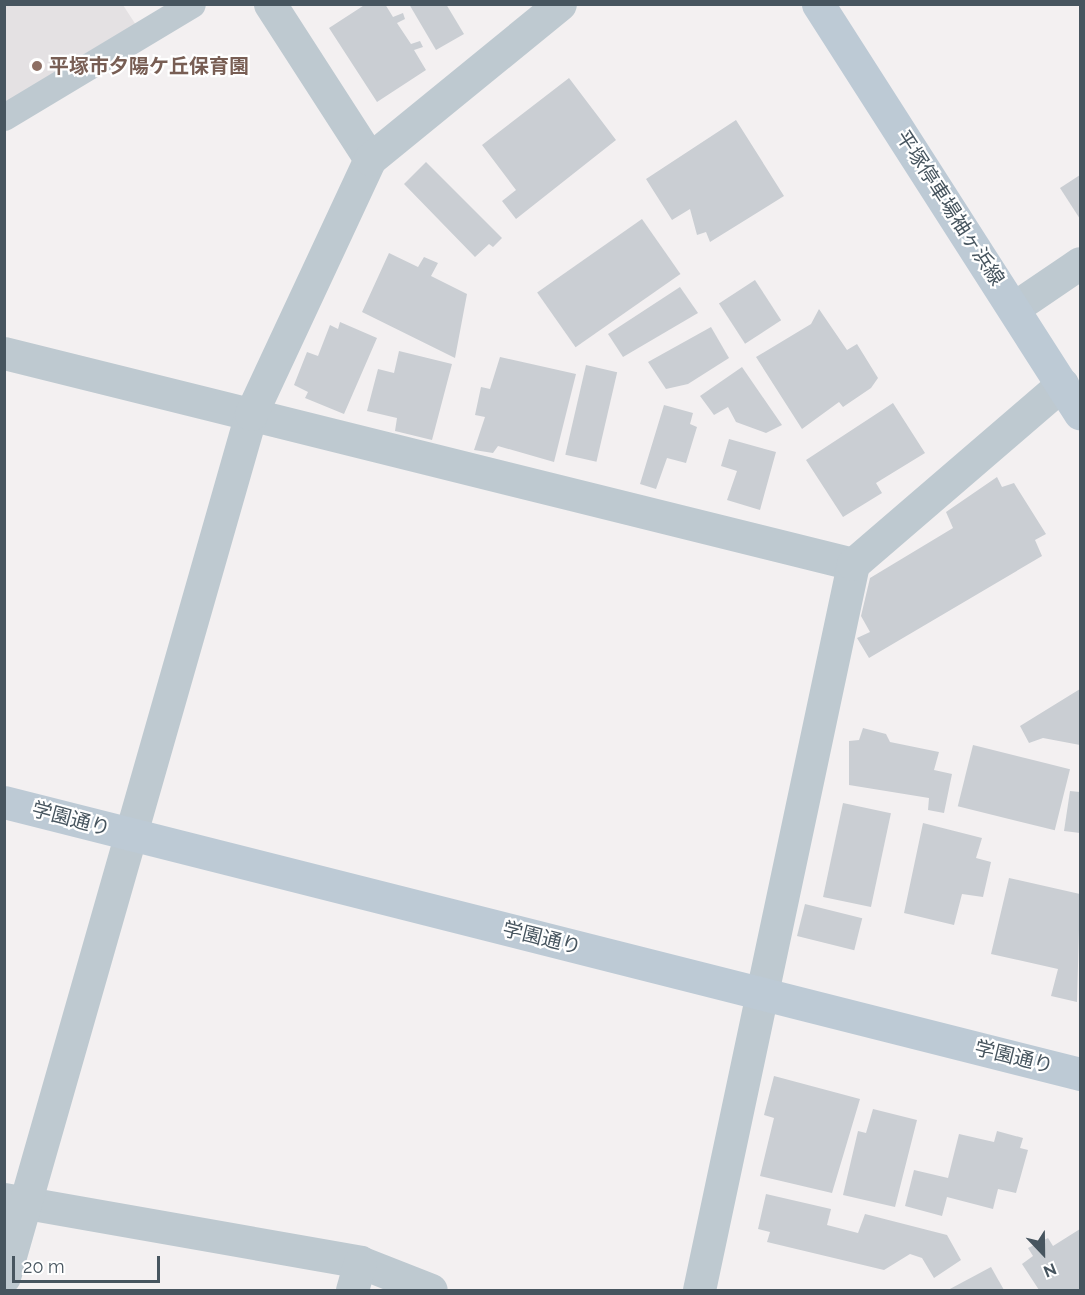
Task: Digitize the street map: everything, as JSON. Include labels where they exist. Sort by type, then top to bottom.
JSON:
[{"type":"street","points":[[270,4],[370,159]]},
{"type":"street","points":[[4,1277],[15,1202],[131,835],[251,414],[370,159],[560,4]]},
{"type":"street","name":"平塚停車場袖ヶ浜線","points":[[818,4],[1015,307],[1080,413]]},
{"type":"street","points":[[1015,307],[1080,263]]},
{"type":"street","points":[[4,353],[854,564]]},
{"type":"street","points":[[699,1290],[854,564],[1062,384]]},
{"type":"street","name":"学園通り","points":[[4,802],[1080,1074]]},
{"type":"street","points":[[15,1202],[356,1276],[432,1290]]},
{"type":"lane","points":[[4,117],[192,4]]},
{"type":"shaded area","name":"平塚市夕陽ケ丘保育園","points":[[5,5],[123,5],[136,25],[5,107]]},
{"type":"building","points":[[366,4],[385,4],[393,17],[403,13],[405,19],[397,23],[411,44],[420,41],[423,47],[414,50],[426,70],[377,102],[329,28]]},
{"type":"building","points":[[409,4],[446,4],[464,34],[436,50]]},
{"type":"building","points":[[569,78],[616,140],[516,219],[502,201],[516,190],[482,145]]},
{"type":"building","points":[[736,120],[784,196],[710,242],[706,232],[697,235],[690,209],[672,220],[646,179]]},
{"type":"building","points":[[426,162],[502,238],[493,247],[489,244],[475,257],[404,184]]},
{"type":"building","points":[[1080,175],[1080,219],[1060,188]]},
{"type":"building","points":[[642,219],[680,274],[576,347],[537,292]]},
{"type":"building","points":[[389,253],[418,267],[424,257],[438,263],[431,276],[467,294],[455,358],[362,312]]},
{"type":"building","points":[[755,280],[781,320],[745,344],[719,303]]},
{"type":"building","points":[[680,287],[698,313],[623,357],[608,334]]},
{"type":"building","points":[[819,309],[847,350],[857,344],[878,378],[871,388],[843,407],[839,402],[802,429],[756,357],[811,324]]},
{"type":"building","points":[[340,322],[377,338],[344,414],[305,398],[308,392],[294,385],[307,352],[318,356],[330,325],[338,329]]},
{"type":"building","points":[[711,327],[729,358],[688,384],[666,389],[648,362]]},
{"type":"building","points":[[399,351],[452,364],[432,440],[395,431],[397,418],[367,411],[378,369],[394,373]]},
{"type":"building","points":[[500,357],[576,374],[554,462],[498,446],[493,453],[474,450],[485,417],[475,415],[481,387],[490,389]]},
{"type":"building","points":[[586,365],[617,372],[596,462],[565,455]]},
{"type":"building","points":[[742,367],[782,425],[766,433],[736,422],[728,407],[714,415],[700,396]]},
{"type":"building","points":[[893,403],[925,453],[876,483],[882,493],[843,517],[806,460]]},
{"type":"building","points":[[664,405],[693,413],[690,424],[697,427],[686,463],[667,458],[656,489],[640,484]]},
{"type":"building","points":[[729,439],[776,452],[760,510],[727,500],[737,471],[721,466]]},
{"type":"building","points":[[997,477],[1002,487],[1014,483],[1046,534],[1035,540],[1042,556],[869,658],[857,638],[870,632],[861,616],[870,578],[953,528],[946,512]]},
{"type":"building","points":[[1080,689],[1080,745],[1043,738],[1029,743],[1020,726]]},
{"type":"building","points":[[863,728],[886,734],[890,742],[939,752],[934,770],[952,774],[944,813],[928,810],[929,798],[849,785],[849,741],[859,740]]},
{"type":"building","points":[[973,745],[1070,769],[1055,830],[958,806]]},
{"type":"building","points":[[1070,791],[1080,792],[1080,833],[1064,831]]},
{"type":"building","points":[[843,803],[891,813],[871,907],[823,897]]},
{"type":"building","points":[[923,823],[982,838],[976,858],[991,862],[983,897],[962,894],[954,925],[904,913]]},
{"type":"building","points":[[1009,878],[1080,894],[1077,1002],[1051,996],[1058,969],[991,954]]},
{"type":"building","points":[[805,904],[862,918],[854,950],[797,936]]},
{"type":"building","points":[[774,1076],[860,1099],[832,1193],[760,1176],[774,1118],[764,1115]]},
{"type":"building","points":[[873,1109],[917,1120],[895,1207],[843,1195],[858,1131],[866,1133]]},
{"type":"building","points":[[997,1131],[1023,1138],[1020,1148],[1028,1150],[1016,1193],[998,1189],[993,1209],[947,1197],[942,1216],[905,1206],[914,1170],[948,1178],[959,1134],[994,1142]]},
{"type":"building","points":[[766,1194],[831,1209],[827,1225],[858,1233],[865,1214],[947,1235],[961,1260],[934,1278],[922,1258],[910,1254],[884,1270],[767,1242],[770,1232],[758,1229]]},
{"type":"building","points":[[1080,1229],[1080,1290],[1039,1290],[1022,1264],[1033,1256],[1028,1248],[1048,1238],[1053,1246]]},
{"type":"building","points":[[991,1267],[1004,1290],[948,1290]]},
{"type":"place","name":"平塚市夕陽ケ丘保育園","points":[[37,66]]}]
